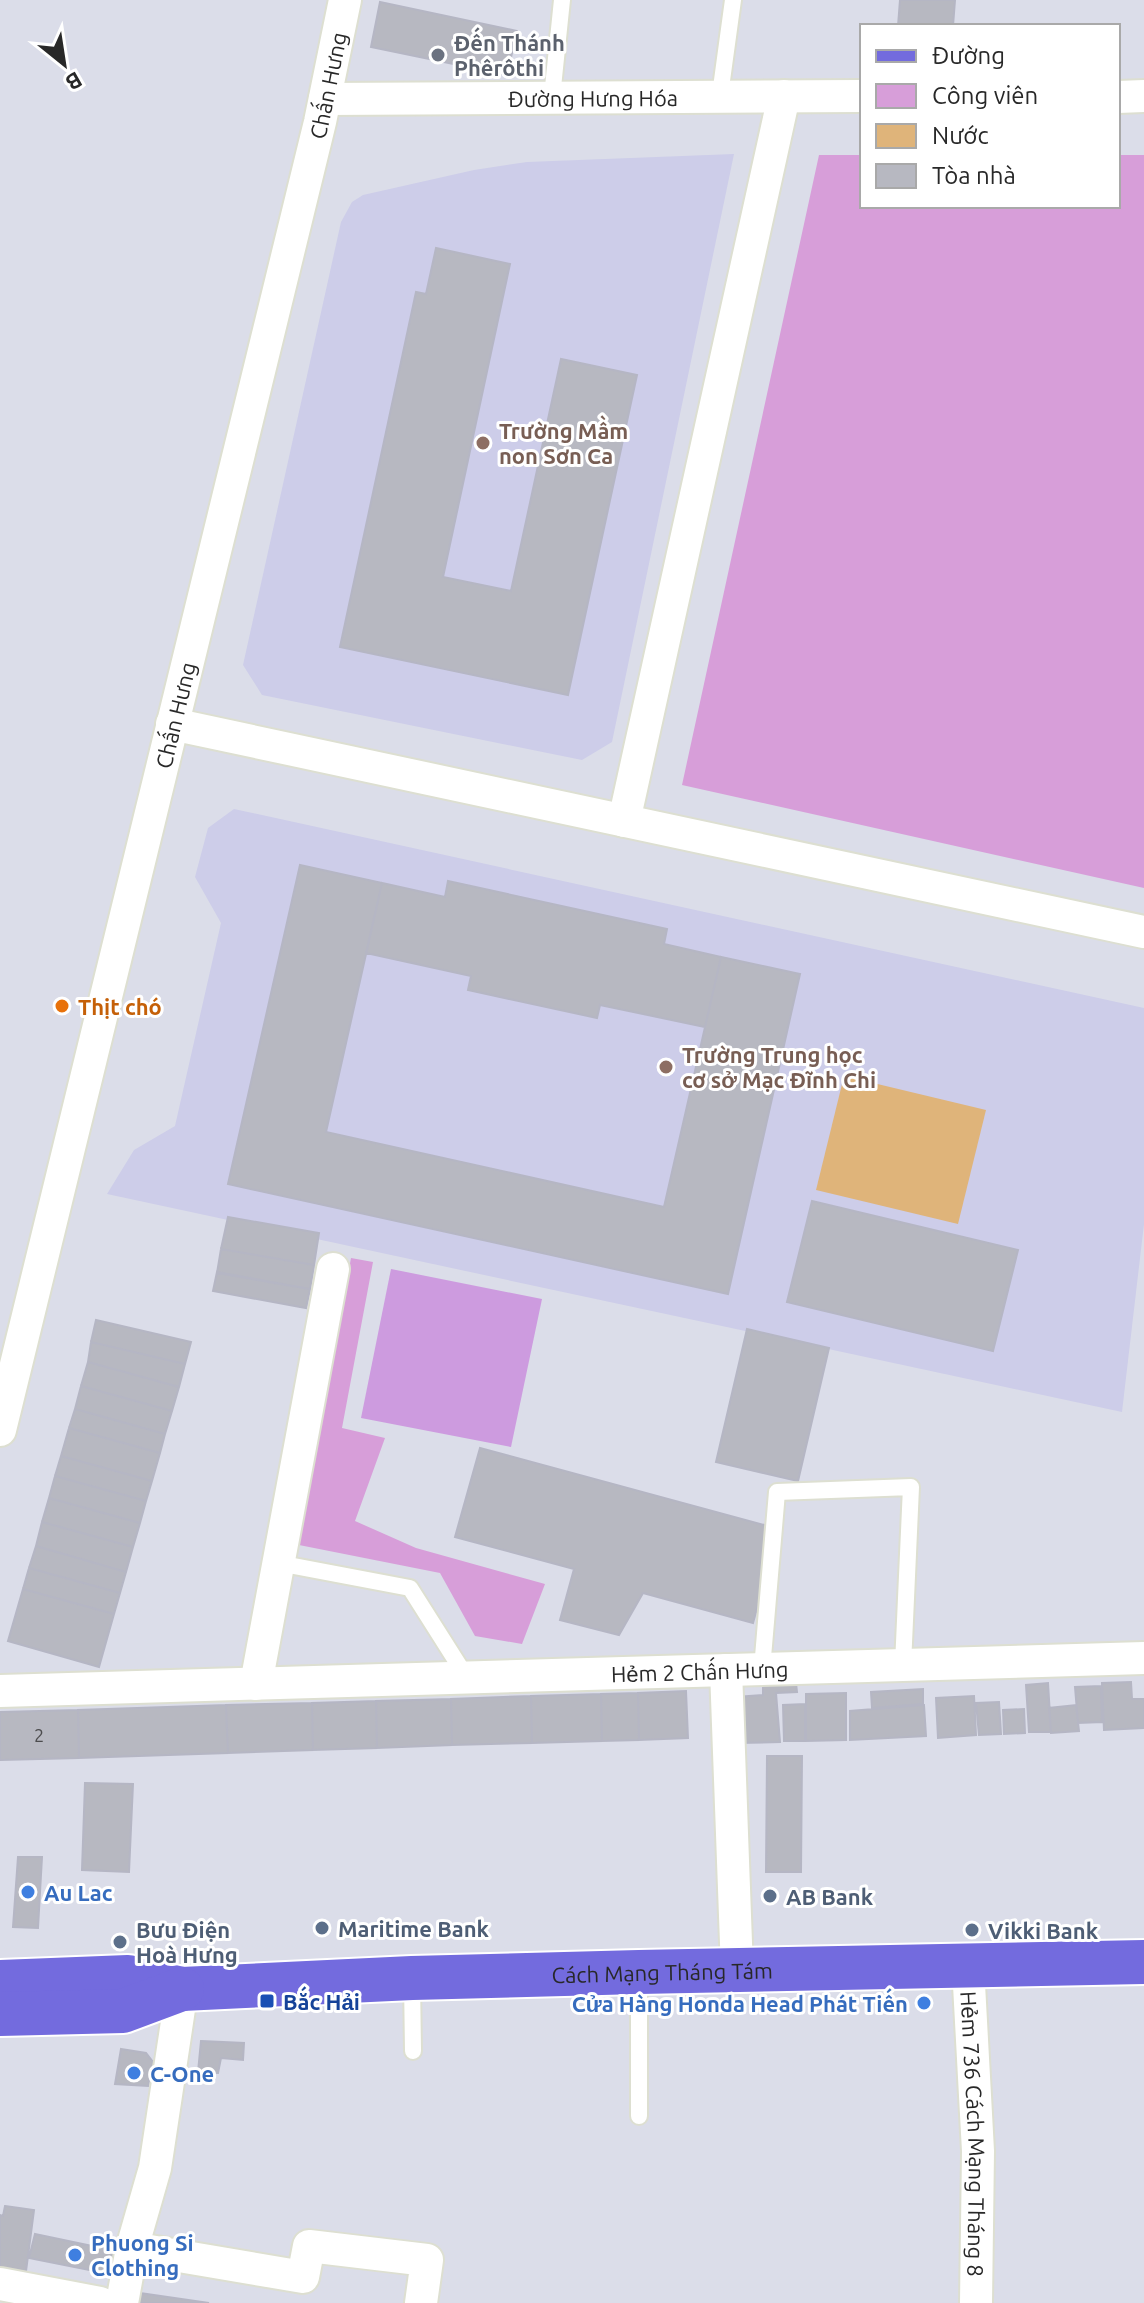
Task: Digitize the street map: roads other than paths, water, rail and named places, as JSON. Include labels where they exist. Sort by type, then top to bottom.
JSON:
[{"type":"main road","name":"Cách Mạng Tháng Tám","points":[[0,1982],[128,1977],[182,1989],[412,1978],[1144,1962]]},
{"type":"main road","name":"Cách Mạng Tháng Tám","points":[[0,2014],[123,2011],[182,1989]]},
{"type":"street","name":"Chấn Hưng","points":[[0,1430],[325,99],[345,0]]},
{"type":"street","points":[[624,821],[784,96]]},
{"type":"street","name":"Đường Hưng Hóa","points":[[325,99],[860,96]]},
{"type":"street","points":[[1120,97],[1144,96]]},
{"type":"street","points":[[172,724],[1144,932]]},
{"type":"street","points":[[256,1684],[333,1269]]},
{"type":"street","name":"Hẻm 2 Chấn Hưng","points":[[0,1691],[1144,1658]]},
{"type":"street","points":[[726,1670],[737,1970]]},
{"type":"street","name":"Hẻm 736 Cách Mạng Tháng 8","points":[[968,1966],[978,2151],[976,2303]]},
{"type":"street","points":[[122,2303],[132,2248],[155,2168],[182,1989]]},
{"type":"street","points":[[132,2248],[300,2290],[309,2246],[427,2260],[421,2303]]},
{"type":"street","points":[[0,2284],[100,2303]]},
{"type":"lane","points":[[552,97],[562,0]]},
{"type":"lane","points":[[720,95],[733,0]]},
{"type":"lane","points":[[762,1669],[777,1492],[911,1487],[903,1665]]},
{"type":"lane","points":[[278,1563],[410,1588],[467,1678]]},
{"type":"lane","points":[[639,1972],[639,2116]]},
{"type":"lane","points":[[412,1978],[413,2051]]},
{"type":"water","points":[[844,1076],[986,1110],[958,1224],[816,1190]]},
{"type":"place","name":"Đến Thánh Phêrôthi","points":[[438,55]]},
{"type":"place","name":"Trường Mầm non Sơn Ca","points":[[483,443]]},
{"type":"place","name":"Thịt chó","points":[[62,1006]]},
{"type":"place","name":"Trường Trung học cơ sở Mạc Đĩnh Chi","points":[[666,1067]]},
{"type":"place","name":"Au Lac","points":[[28,1892]]},
{"type":"place","name":"AB Bank","points":[[770,1896]]},
{"type":"place","name":"Maritime Bank","points":[[322,1928]]},
{"type":"place","name":"Vikki Bank","points":[[972,1930]]},
{"type":"place","name":"Bưu Điện Hoà Hưng","points":[[120,1942]]},
{"type":"place","name":"Bắc Hải","points":[[267,2001]]},
{"type":"place","name":"Cửa Hàng Honda Head Phát Tiến","points":[[924,2003]]},
{"type":"place","name":"C-One","points":[[134,2073]]},
{"type":"place","name":"Phuong Si Clothing","points":[[75,2255]]}]
